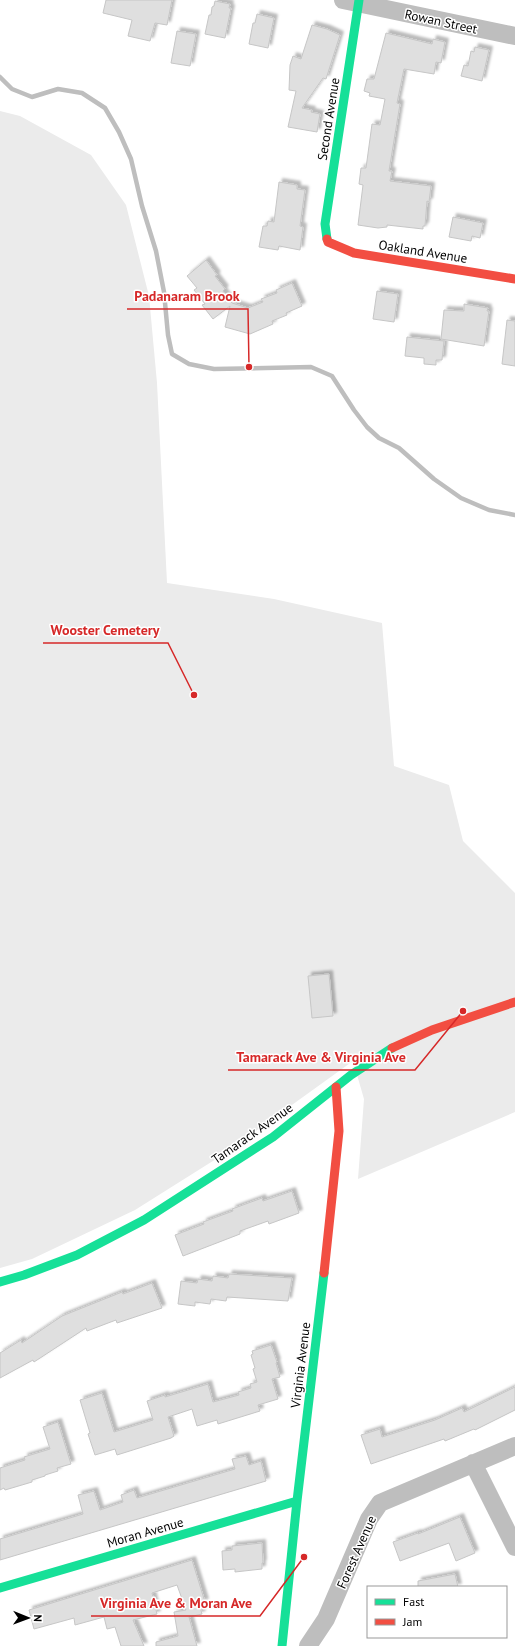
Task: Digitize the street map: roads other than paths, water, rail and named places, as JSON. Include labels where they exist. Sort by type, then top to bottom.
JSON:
[{"type":"street","name":"Rowan Street","points":[[353,1],[515,36]]},
{"type":"street","name":"Second Avenue","points":[[328,242],[325,224],[353,1]]},
{"type":"street","name":"Oakland Avenue","points":[[328,242],[354,253],[515,280]]},
{"type":"street","name":"Tamarack Avenue","points":[[0,1282],[24,1275],[77,1255],[144,1220],[273,1137],[336,1087],[388,1050],[432,1030],[515,1002]]},
{"type":"street","name":"Virginia Avenue","points":[[282,1646],[297,1501],[318,1328],[338,1131],[336,1087]]},
{"type":"street","name":"Forest Avenue","points":[[308,1646],[326,1619],[369,1519],[380,1503],[515,1446]]},
{"type":"street","points":[[473,1463],[515,1546]]},
{"type":"street","name":"Moran Avenue","points":[[0,1588],[297,1501]]},
{"type":"waterway","points":[[0,77],[12,89],[32,97],[58,89],[82,93],[105,108],[119,132],[131,159],[142,206],[156,251],[164,292],[168,335],[172,354],[189,364],[214,369],[311,367],[332,376],[354,410],[367,427],[379,438],[399,448],[434,479],[461,498],[489,510],[515,515]]},
{"type":"place","name":"Padanaram Brook","points":[[249,367]]},
{"type":"place","name":"Wooster Cemetery","points":[[194,695]]},
{"type":"place","name":"Tamarack Ave & Virginia Ave","points":[[463,1011]]},
{"type":"place","name":"Virginia Ave & Moran Ave","points":[[304,1557]]}]
